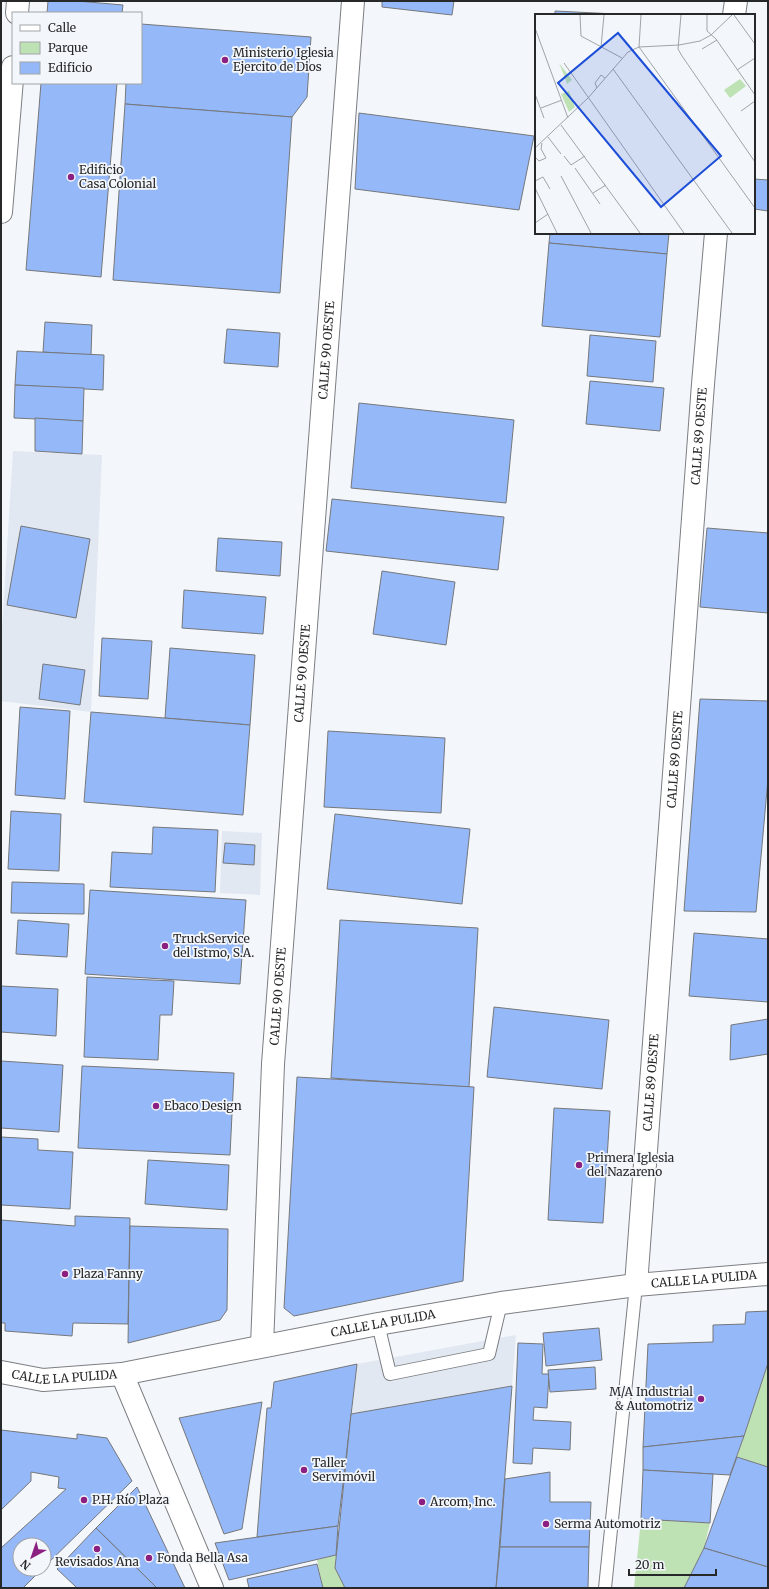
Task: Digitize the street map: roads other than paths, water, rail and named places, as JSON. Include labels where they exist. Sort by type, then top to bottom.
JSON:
[{"type":"street","points":[[17,12],[18,1]]},
{"type":"street","name":"CALLE 90 OESTE","points":[[262,1346],[273,1064],[353,1]]},
{"type":"street","points":[[734,14],[736,1]]},
{"type":"street","points":[[1,212],[12,79]]},
{"type":"street","name":"CALLE 89 OESTE","points":[[636,1285],[703,384],[716,234]]},
{"type":"street","name":"CALLE LA PULIDA","points":[[1,1372],[43,1380],[122,1374],[378,1324],[501,1303],[636,1285],[768,1274]]},
{"type":"street","points":[[122,1374],[212,1588]]},
{"type":"lane","points":[[605,1588],[636,1285]]},
{"type":"lane","points":[[378,1324],[390,1374],[489,1354],[501,1303]]},
{"type":"place","name":"Ministerio Iglesia Ejercito de Dios","points":[[225,60]]},
{"type":"place","name":"Edificio Casa Colonial","points":[[71,177]]},
{"type":"place","name":"TruckService del Istmo, S.A.","points":[[165,946]]},
{"type":"place","name":"Ebaco Design","points":[[156,1106]]},
{"type":"place","name":"Primera Iglesia del Nazareno","points":[[579,1165]]},
{"type":"place","name":"Plaza Fanny","points":[[65,1274]]},
{"type":"place","name":"M/A Industrial & Automotriz","points":[[701,1399]]},
{"type":"place","name":"Taller Servimóvil","points":[[304,1470]]},
{"type":"place","name":"P.H. Río Plaza","points":[[84,1500]]},
{"type":"place","name":"Arcom, Inc.","points":[[422,1502]]},
{"type":"place","name":"Serma Automotriz","points":[[546,1524]]},
{"type":"place","name":"Revisados Ana","points":[[97,1549]]},
{"type":"place","name":"Fonda Bella Asa","points":[[149,1558]]}]
